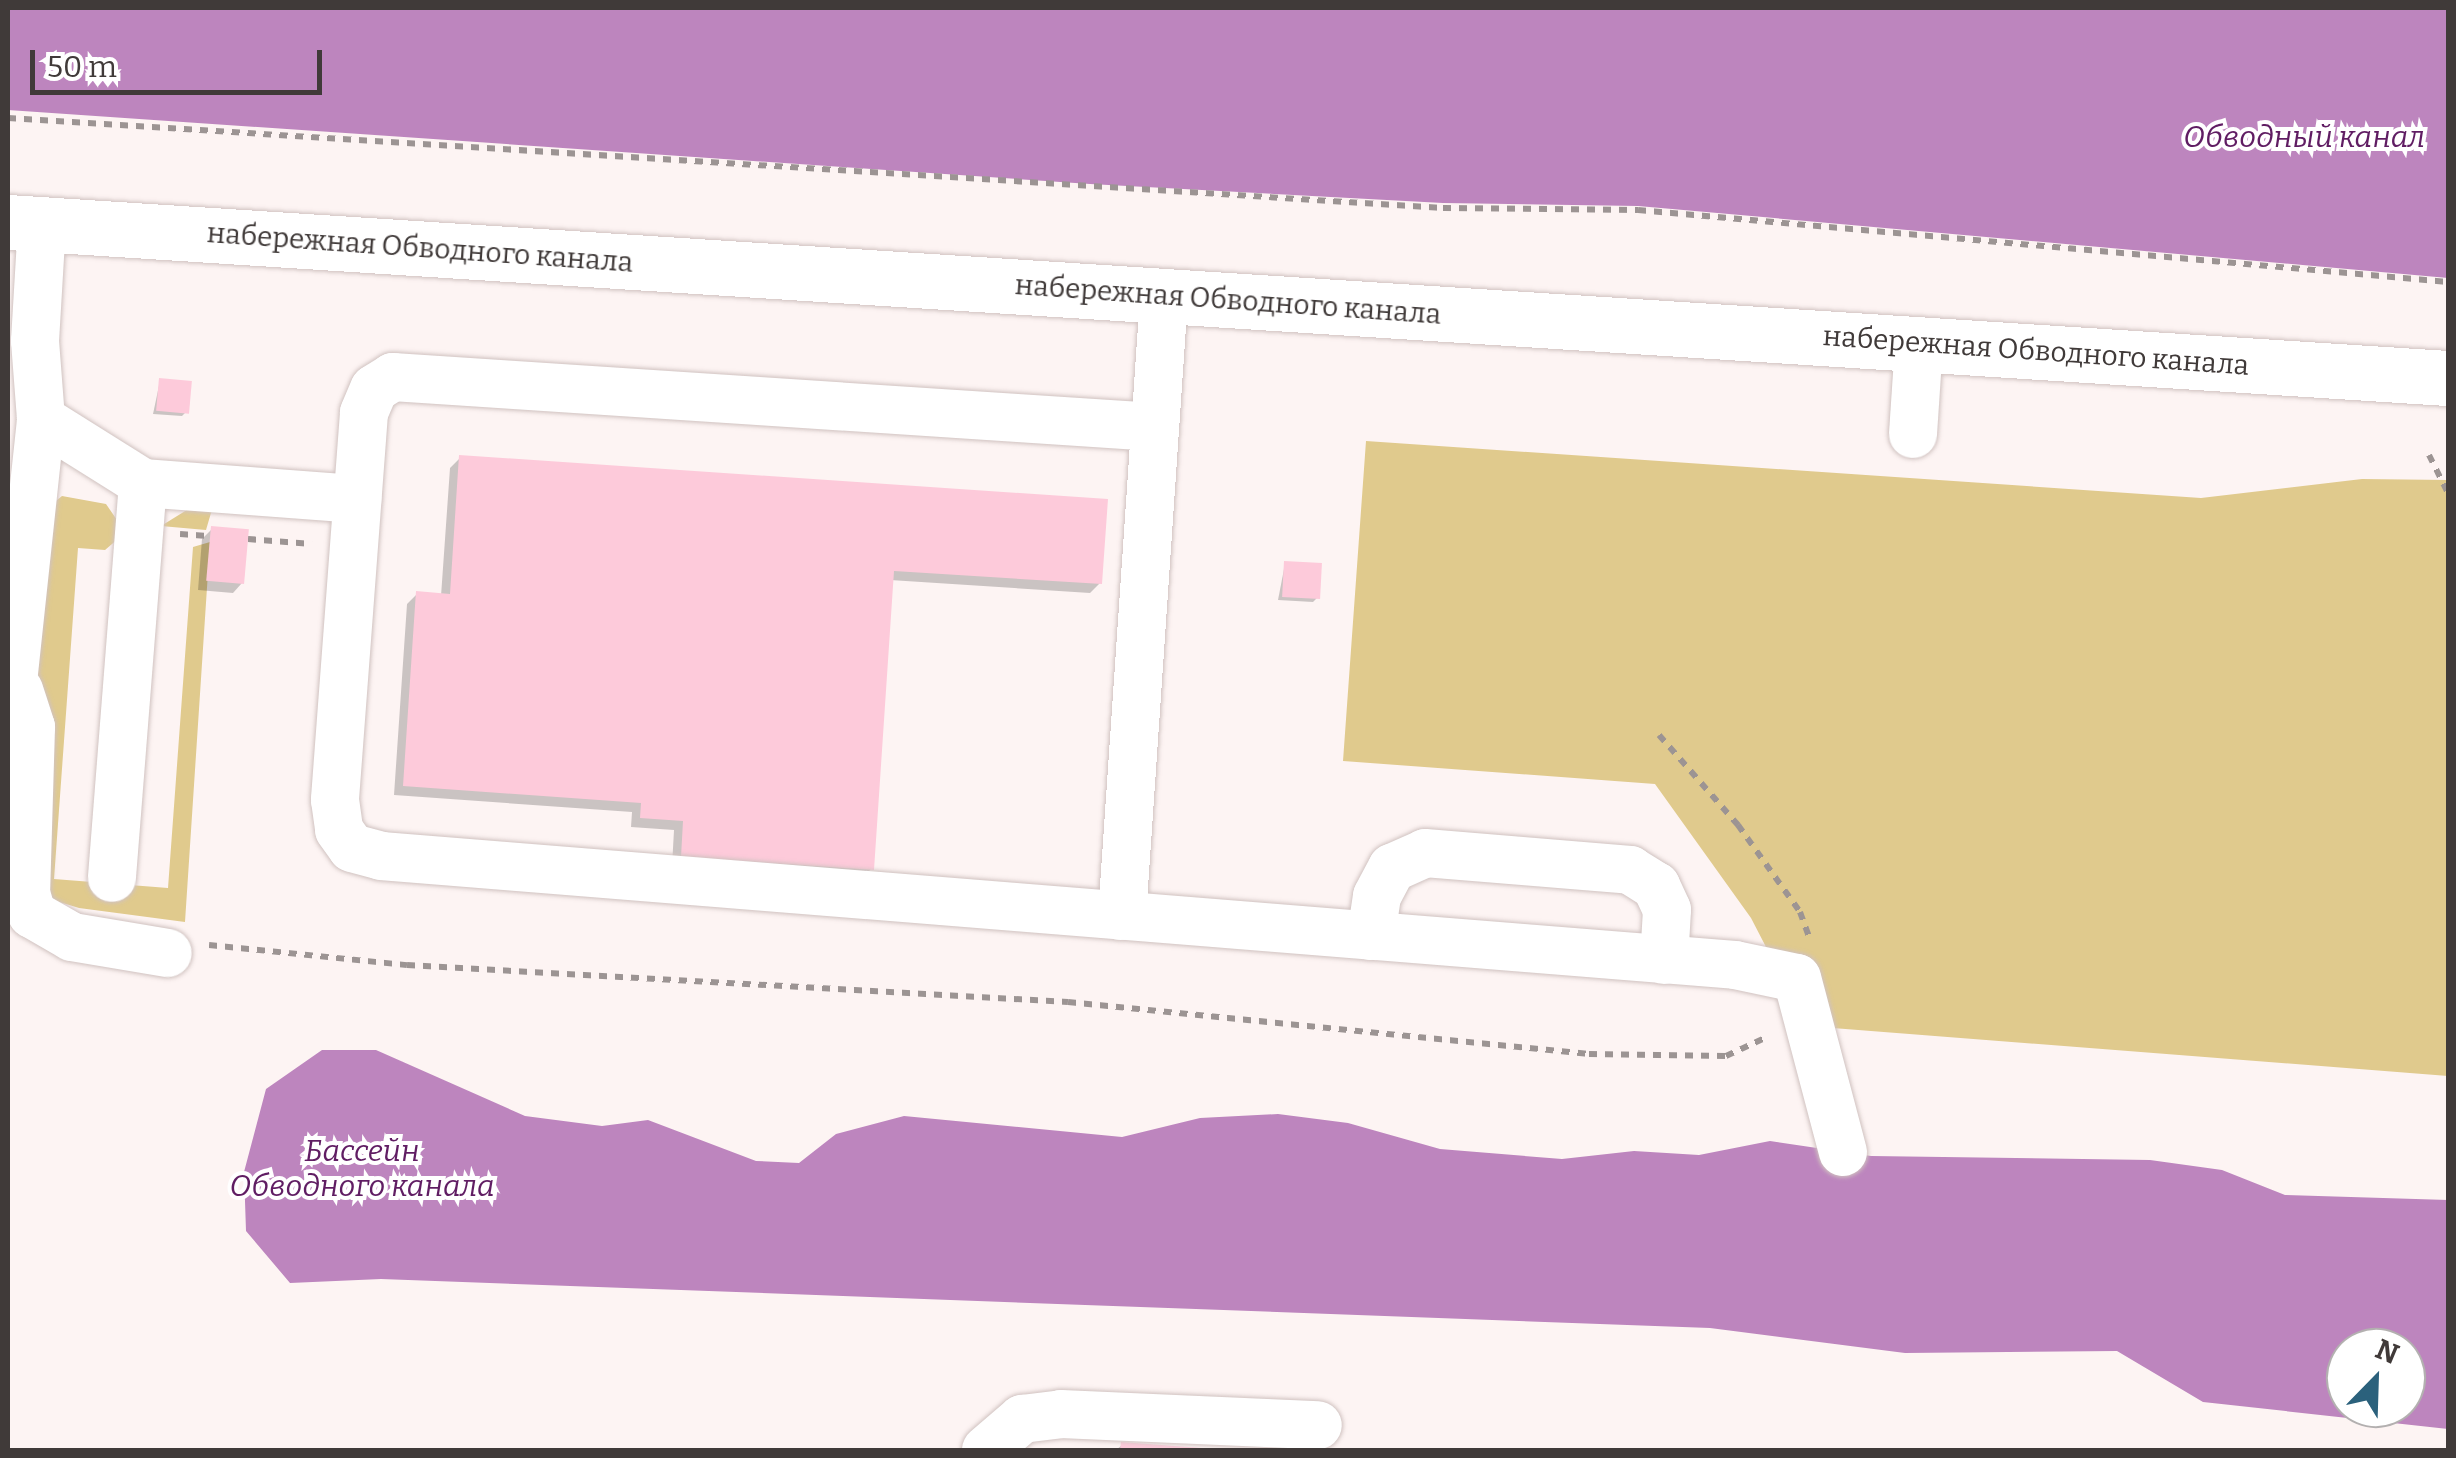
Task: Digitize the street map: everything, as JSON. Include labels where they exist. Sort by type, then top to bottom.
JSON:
[{"type":"main road","name":"набережная Обводного канала","points":[[25,223],[2448,378]]},
{"type":"lane","points":[[8,729],[41,419],[17,350],[25,223]]},
{"type":"lane","points":[[1122,916],[1164,296]]},
{"type":"lane","points":[[1913,434],[1919,344]]},
{"type":"lane","points":[[1155,427],[394,376],[374,390],[364,413],[335,800],[339,830],[352,848],[381,856],[1664,960],[1797,978],[1843,1152]]},
{"type":"lane","points":[[41,419],[143,483],[357,500]]},
{"type":"lane","points":[[112,878],[143,483]]},
{"type":"lane","points":[[14,672],[31,727],[32,914],[72,937],[168,952]]},
{"type":"lane","points":[[1371,936],[1377,896],[1392,868],[1425,853],[1630,870],[1656,886],[1666,910],[1664,960]]},
{"type":"lane","points":[[986,1450],[1022,1419],[1061,1414],[1318,1425]]},
{"type":"path","points":[[8,118],[1443,208],[1638,210],[2448,282]]},
{"type":"path","points":[[2429,454],[2448,493]]},
{"type":"path","points":[[248,539],[354,547]]},
{"type":"path","points":[[168,952],[224,942],[407,965],[1068,1002],[1589,1054],[1726,1056],[1750,1040],[1777,1034],[1804,1003],[1816,958],[1800,912],[1738,825],[1659,735]]},
{"type":"shaded area","points":[[1366,441],[2201,498],[2362,479],[2448,480],[2448,1076],[1807,1026],[1751,918],[1655,784],[1343,761]]},
{"type":"shaded area","points":[[62,496],[106,504],[117,520],[119,538],[105,550],[78,548],[54,879],[168,888],[193,547],[210,542],[185,922],[79,908],[43,897],[31,658],[46,509]]},
{"type":"shaded area","points":[[213,506],[206,530],[161,526],[190,508]]},
{"type":"water","name":"Обводный канал","points":[[8,8],[2448,8],[2448,278],[1638,206],[1443,203],[1090,184],[8,110]]},
{"type":"water","name":"Бассейн Обводного канала","points":[[322,1050],[376,1050],[525,1116],[602,1126],[648,1120],[756,1161],[799,1163],[836,1134],[904,1116],[1122,1137],[1200,1118],[1278,1114],[1348,1123],[1440,1149],[1562,1159],[1634,1151],[1699,1155],[1770,1141],[1871,1156],[2150,1160],[2222,1170],[2285,1195],[2448,1200],[2448,1429],[2426,1427],[2426,1328],[2326,1328],[2326,1416],[2203,1402],[2117,1351],[1905,1353],[1710,1328],[381,1279],[290,1283],[246,1231],[244,1172],[266,1089]]},
{"type":"building","points":[[159,378],[192,381],[189,414],[156,411]]},
{"type":"building","points":[[459,455],[1108,499],[1102,584],[894,571],[874,870],[681,857],[683,821],[640,818],[641,803],[403,786],[416,591],[450,594]]},
{"type":"building","points":[[211,526],[249,529],[244,584],[206,581]]},
{"type":"building","points":[[1284,561],[1322,563],[1320,599],[1282,597]]},
{"type":"building","points":[[1121,1442],[1202,1448],[1202,1450],[1120,1450]]}]
